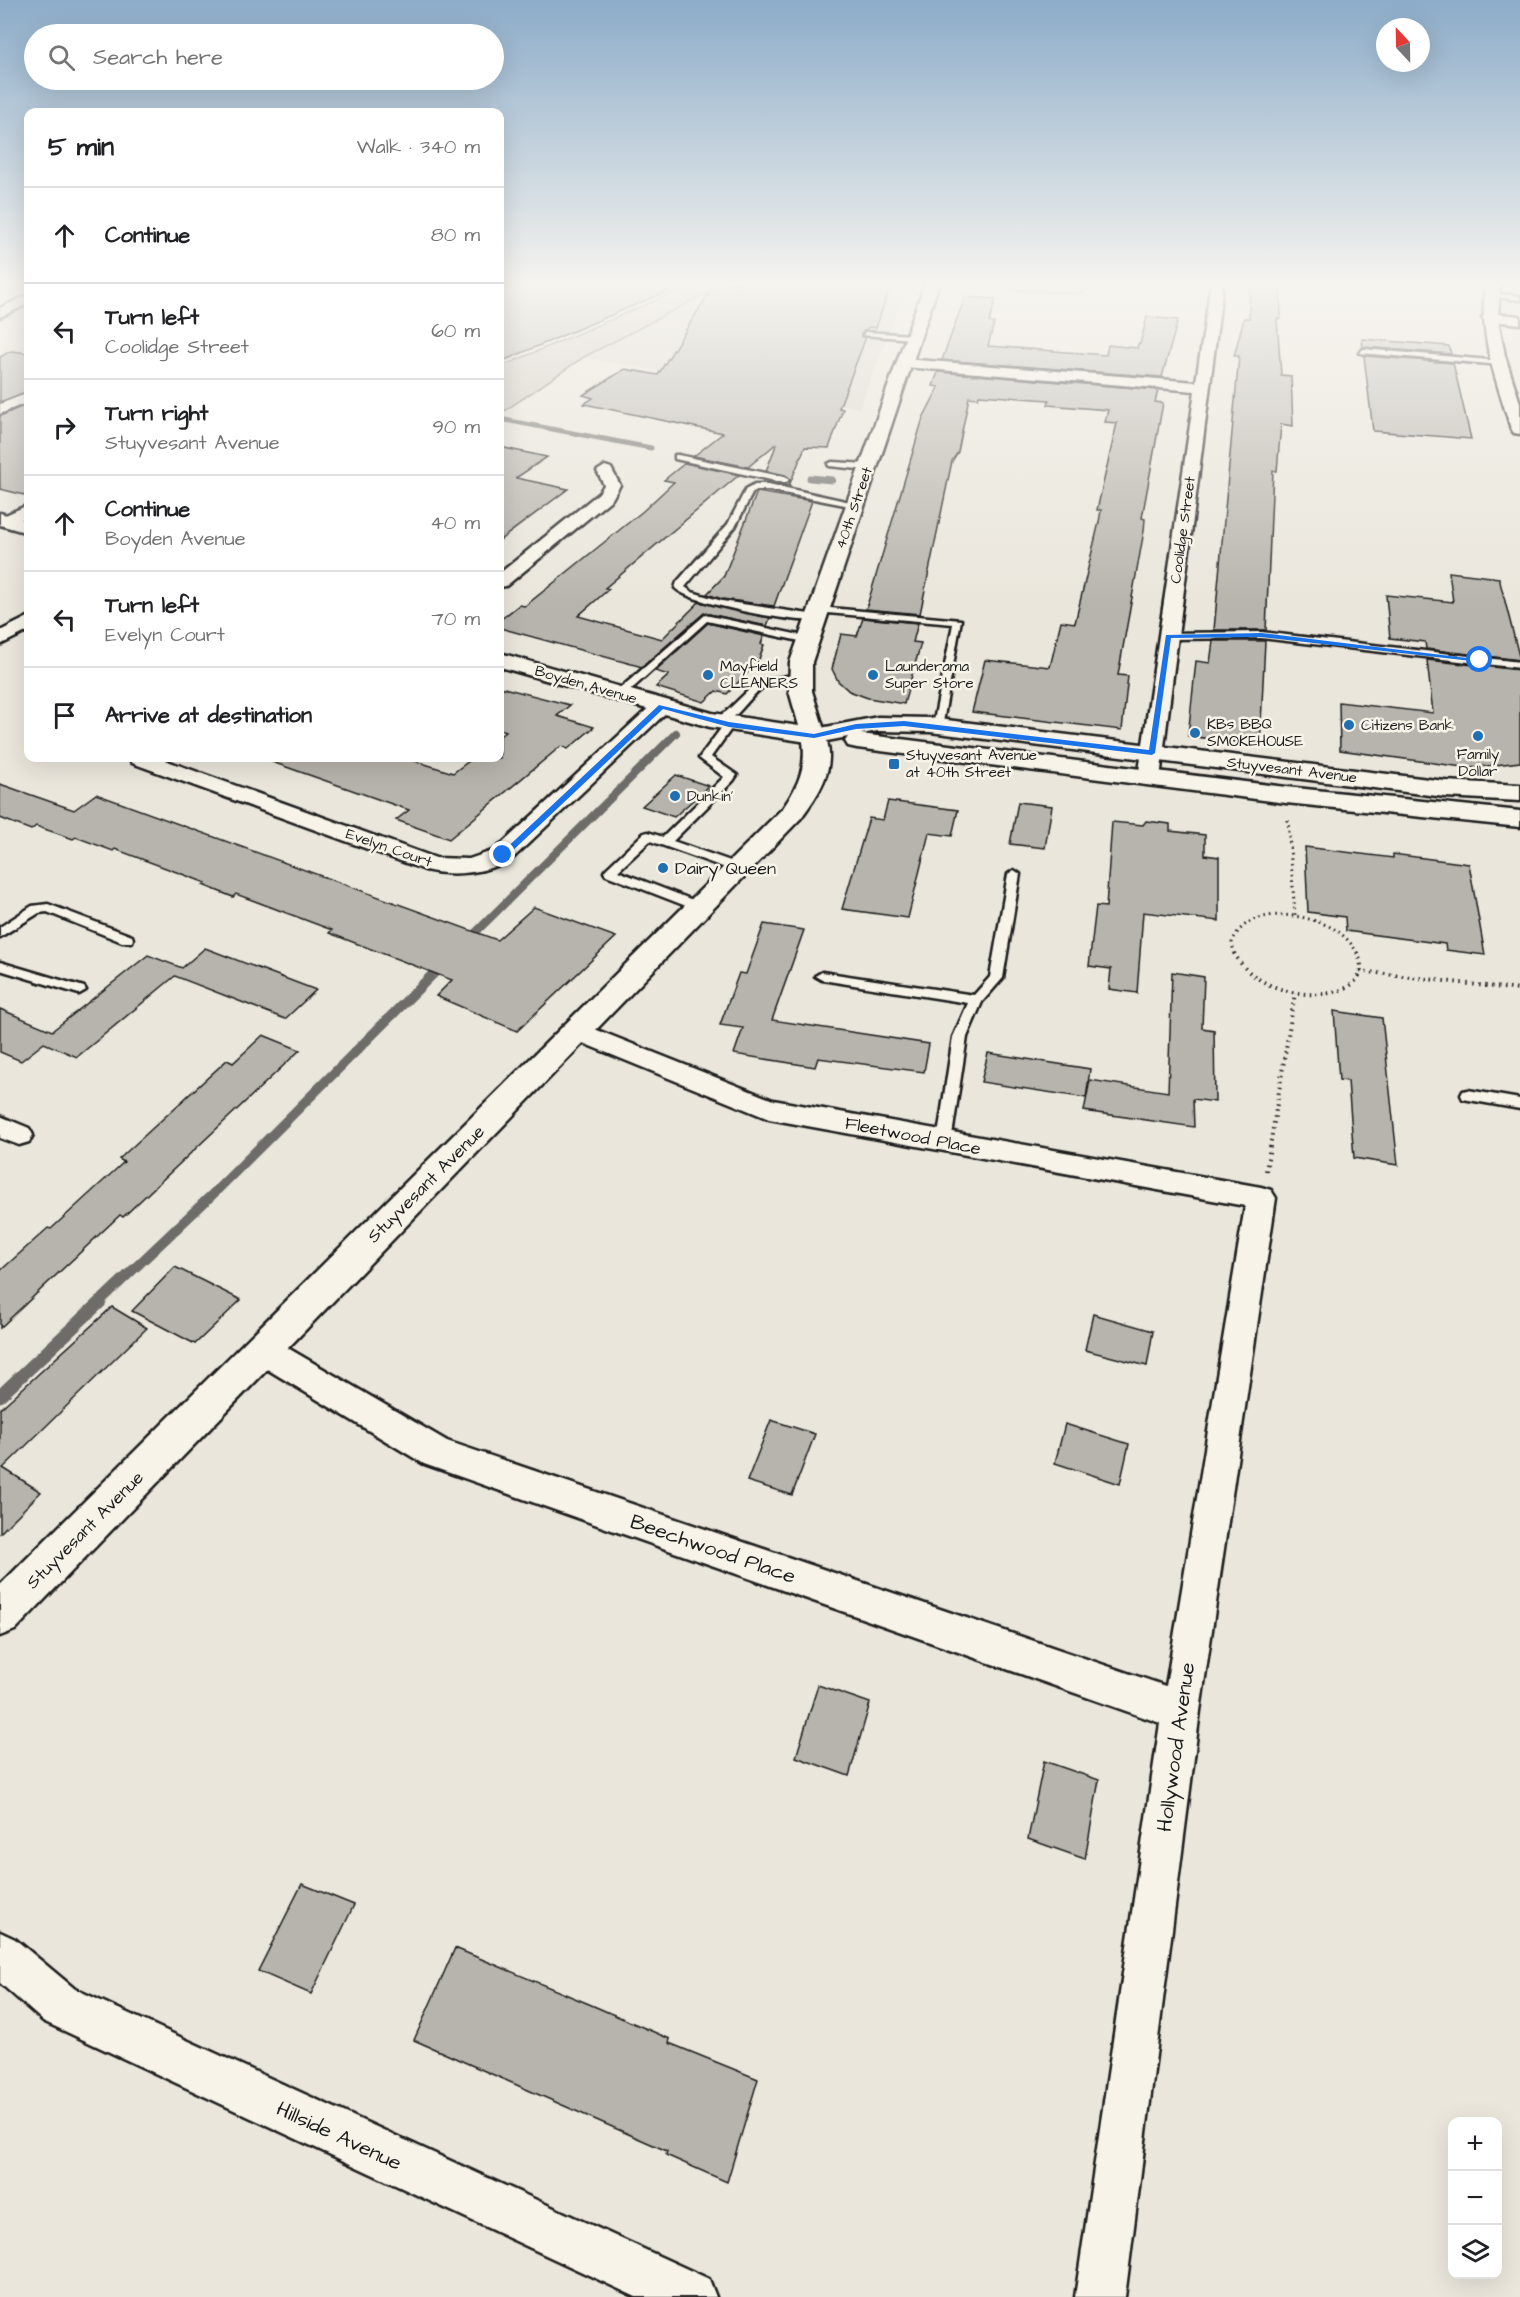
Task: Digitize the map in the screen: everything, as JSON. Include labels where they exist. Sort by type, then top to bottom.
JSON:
[{"type":"main road","name":"40th Street","points":[[814,736],[800,692],[799,677],[809,640],[895,390]]},
{"type":"main road","points":[[1511,390],[1517,406],[1520,429]]},
{"type":"main road","points":[[3,520],[24,526]]},
{"type":"main road","name":"Boyden Avenue","points":[[504,661],[722,723],[814,736]]},
{"type":"main road","name":"Stuyvesant Avenue","points":[[814,736],[878,724],[938,726],[1150,765],[1286,795],[1520,819]]},
{"type":"main road","name":"Stuyvesant Avenue","points":[[814,736],[1445,789],[1520,793]]},
{"type":"main road","name":"Stuyvesant Avenue","points":[[0,1615],[792,813],[816,776],[818,761],[814,736]]},
{"type":"main road","points":[[1445,789],[1520,781]]},
{"type":"street","name":"Coolidge Street","points":[[1150,765],[1203,390]]},
{"type":"street","points":[[0,410],[24,399]]},
{"type":"street","points":[[504,579],[606,496],[612,485],[605,471]]},
{"type":"street","points":[[3,520],[24,512]]},
{"type":"street","points":[[0,639],[24,625]]},
{"type":"street","name":"Evelyn Court","points":[[151,762],[433,865],[471,867],[503,855],[662,706]]},
{"type":"street","name":"Fleetwood Place","points":[[577,1031],[769,1109],[1261,1198]]},
{"type":"street","name":"Hollywood Avenue","points":[[1100,2297],[1180,1711],[1261,1198]]},
{"type":"street","name":"Beechwood Place","points":[[263,1350],[436,1453],[1180,1711]]},
{"type":"street","name":"Hillside Avenue","points":[[0,1954],[59,2005],[691,2297]]},
{"type":"lane","points":[[678,458],[857,499]]},
{"type":"lane","points":[[831,464],[868,467]]},
{"type":"lane","points":[[857,499],[768,487],[751,489],[732,525],[680,584],[680,588],[689,596],[818,614],[958,622],[938,726]]},
{"type":"lane","points":[[620,694],[705,618],[809,640]]},
{"type":"lane","points":[[1168,636],[1261,635],[1520,665]]},
{"type":"lane","points":[[666,842],[731,775],[705,758],[722,723],[762,683],[799,677]]},
{"type":"lane","points":[[699,907],[610,872],[648,837],[738,867]]},
{"type":"lane","points":[[944,1142],[960,1037],[977,1000],[996,978],[1014,874]]},
{"type":"lane","points":[[0,933],[36,909],[48,908],[127,939]]},
{"type":"lane","points":[[0,966],[79,990]]},
{"type":"lane","points":[[822,976],[977,1000]]},
{"type":"lane","points":[[1468,1095],[1520,1104]]},
{"type":"path","points":[[1286,795],[1295,915]]},
{"type":"path","points":[[1295,915],[1333,928],[1348,939],[1361,959],[1360,971],[1353,982],[1341,990],[1324,995],[1294,993],[1264,983],[1248,973],[1238,961],[1233,948],[1234,936],[1245,923],[1259,917],[1295,915]]},
{"type":"path","points":[[1360,971],[1520,990]]},
{"type":"path","points":[[1261,1198],[1294,993]]},
{"type":"shaded area","points":[[504,390],[535,390],[504,411]]},
{"type":"shaded area","points":[[763,390],[866,390],[859,408]]},
{"type":"building","points":[[0,390],[24,390],[24,393],[0,402]]},
{"type":"building","points":[[591,390],[846,390],[839,408],[843,409],[829,448],[805,447],[789,486],[762,482],[785,485],[791,480],[785,475],[766,471],[777,443],[748,467],[694,456],[723,433],[584,404],[593,398],[583,395]]},
{"type":"building","points":[[937,390],[1158,390],[1155,402],[1163,403],[1142,518],[1145,519],[1144,531],[1118,675],[1128,676],[1122,730],[972,712],[985,660],[1050,667],[1061,621],[1075,623],[1099,522],[1101,510],[1097,510],[1117,423],[1105,422],[1108,410],[1048,405],[1049,400],[979,395],[978,398],[969,397],[958,452],[952,461],[920,614],[866,609],[923,418]]},
{"type":"building","points":[[1236,390],[1292,390],[1293,426],[1281,424],[1277,471],[1273,471],[1266,630],[1214,630]]},
{"type":"building","points":[[1368,390],[1459,390],[1471,439],[1373,431]]},
{"type":"building","points":[[24,406],[24,495],[0,489],[0,416]]},
{"type":"building","points":[[504,448],[547,457],[516,478],[568,489],[504,537]]},
{"type":"building","points":[[685,463],[739,475],[605,588],[609,589],[578,616],[662,639],[699,602],[770,618],[767,626],[704,613],[642,667],[504,629],[504,617],[519,605],[525,606],[643,511],[674,482],[664,480]]},
{"type":"building","points":[[757,492],[812,501],[774,606],[722,599],[707,594],[724,576]]},
{"type":"building","points":[[1449,572],[1499,578],[1520,660],[1426,649],[1425,642],[1390,638],[1386,595],[1453,602]]},
{"type":"building","name":"Launderama Super Store","points":[[863,618],[918,623],[913,642],[921,643],[904,704],[868,698],[849,691],[838,681],[832,669],[841,634],[857,636]]},
{"type":"building","name":"Mayfield CLEANERS","points":[[708,623],[764,636],[761,644],[764,645],[758,662],[727,694],[716,691],[704,702],[656,687],[669,675],[655,671]]},
{"type":"building","points":[[1213,641],[1265,641],[1260,745],[1188,736],[1196,661],[1210,663]]},
{"type":"building","points":[[1427,660],[1520,670],[1520,762],[1470,768],[1340,750],[1339,702],[1433,713]]},
{"type":"building","points":[[504,688],[570,705],[557,716],[594,727],[568,749],[561,746],[449,839],[396,820],[409,810],[272,762],[419,762],[453,773],[468,762],[504,762],[504,733],[506,731],[504,730]]},
{"type":"building","name":"Dunkin'","points":[[676,775],[709,786],[674,817],[642,806]]},
{"type":"building","points":[[0,784],[74,810],[96,794],[497,940],[534,907],[616,937],[517,1031],[436,996],[452,980],[329,933],[332,930],[236,894],[233,897],[203,885],[206,883],[115,849],[113,851],[76,837],[73,839],[36,826],[31,830],[0,818]]},
{"type":"building","points":[[888,801],[958,810],[952,836],[929,833],[908,918],[842,909],[869,818],[883,820]]},
{"type":"building","points":[[1018,802],[1052,806],[1045,848],[1010,844]]},
{"type":"building","points":[[1146,821],[1170,824],[1170,831],[1205,835],[1205,855],[1219,857],[1219,921],[1143,912],[1137,993],[1109,989],[1111,969],[1089,966],[1096,906],[1106,907],[1112,822],[1143,825]]},
{"type":"building","points":[[1305,847],[1393,858],[1393,854],[1469,864],[1485,955],[1446,950],[1445,944],[1346,931],[1345,917],[1308,912]]},
{"type":"building","points":[[764,924],[804,930],[772,1020],[929,1044],[924,1072],[818,1058],[815,1067],[734,1054],[743,1028],[720,1025],[739,973],[746,974]]},
{"type":"building","points":[[205,948],[316,990],[285,1019],[175,976],[77,1057],[44,1043],[21,1061],[0,1052],[0,1009],[52,1031],[148,955],[182,968]]},
{"type":"building","points":[[1172,972],[1204,977],[1202,1028],[1214,1030],[1215,1102],[1193,1099],[1194,1127],[1084,1111],[1090,1080],[1168,1092]]},
{"type":"building","points":[[1334,1011],[1382,1018],[1398,1165],[1354,1158],[1348,1081],[1339,1080]]},
{"type":"building","points":[[263,1035],[300,1050],[123,1217],[120,1215],[0,1328],[0,1271],[48,1228],[51,1229],[124,1162],[119,1159],[227,1060],[233,1063]]},
{"type":"building","points":[[988,1053],[1090,1069],[1086,1098],[981,1082]]},
{"type":"building","points":[[175,1267],[241,1300],[195,1344],[132,1311]]},
{"type":"building","points":[[112,1307],[147,1328],[3,1468],[41,1492],[0,1533],[0,1409]]},
{"type":"building","points":[[1093,1314],[1153,1331],[1147,1366],[1085,1350]]},
{"type":"building","points":[[771,1420],[815,1434],[792,1495],[747,1481]]},
{"type":"building","points":[[1065,1424],[1129,1444],[1120,1484],[1055,1463]]},
{"type":"building","points":[[818,1685],[870,1703],[849,1776],[796,1757]]},
{"type":"building","points":[[1044,1761],[1099,1780],[1085,1859],[1028,1839]]},
{"type":"building","points":[[302,1884],[354,1905],[311,1994],[258,1971]]},
{"type":"building","points":[[455,1948],[670,2039],[669,2043],[758,2079],[727,2182],[666,2155],[667,2151],[414,2040]]},
{"type":"waterway","points":[[504,420],[651,448]]},
{"type":"waterway","points":[[810,478],[832,480]]},
{"type":"waterway","points":[[466,942],[676,733]]},
{"type":"waterway","points":[[98,1303],[215,1192],[444,963]]},
{"type":"waterway","points":[[0,1396],[100,1302]]},
{"type":"place","name":"Mayfield CLEANERS","points":[[708,675]]},
{"type":"place","name":"Launderama Super Store","points":[[873,675]]},
{"type":"place","name":"Citizens Bank","points":[[1349,725]]},
{"type":"place","name":"KBs BBQ SMOKEHOUSE","points":[[1195,733]]},
{"type":"place","name":"Family Dollar","points":[[1478,736]]},
{"type":"place","name":"Stuyvesant Avenue at 40th Street","points":[[894,764]]},
{"type":"place","name":"Dunkin'","points":[[675,796]]},
{"type":"place","name":"Dairy Queen","points":[[663,868]]},
{"type":"route","points":[[503,855],[662,706],[748,728],[814,736],[856,726],[904,723],[1152,753],[1168,636],[1261,635],[1480,660]]}]
